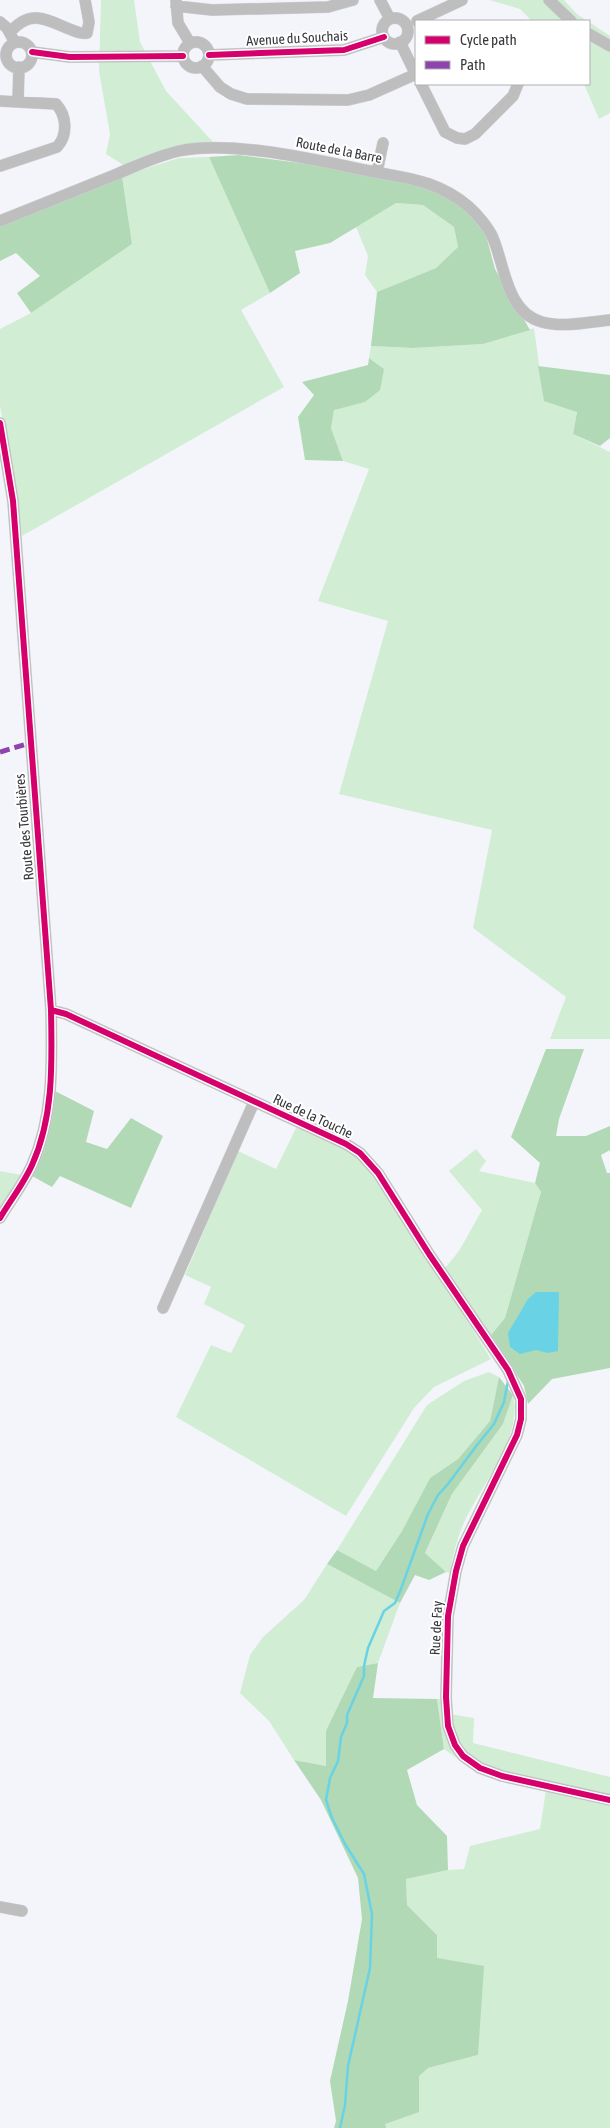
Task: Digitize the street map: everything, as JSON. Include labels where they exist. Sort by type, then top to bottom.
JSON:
[{"type":"street","points":[[8,43],[24,21],[34,17],[47,19],[78,33],[87,33],[88,22],[85,0]]},
{"type":"street","points":[[190,43],[178,23],[176,3],[212,10],[328,7],[353,0]]},
{"type":"street","points":[[380,0],[390,19]]},
{"type":"street","points":[[419,20],[462,0]]},
{"type":"street","points":[[549,0],[570,20]]},
{"type":"street","points":[[390,19],[400,19],[413,23],[407,36],[400,42],[393,43],[384,37],[383,27],[390,19]]},
{"type":"street","points":[[0,22],[8,43],[7,56],[4,59],[13,65],[54,56],[106,58],[183,56]]},
{"type":"street","points":[[590,35],[610,46]]},
{"type":"street","name":"Avenue du Souchais","points":[[209,55],[344,50],[384,37]]},
{"type":"street","points":[[198,42],[203,44],[209,55],[208,60],[202,66],[190,67],[183,56],[184,49],[190,43],[198,42]]},
{"type":"street","points":[[400,42],[415,72]]},
{"type":"street","points":[[8,43],[27,44],[26,61],[18,101]]},
{"type":"street","points":[[202,66],[220,87],[231,94],[247,99],[348,100],[369,95],[415,74]]},
{"type":"street","points":[[422,85],[446,132],[456,138],[465,139],[475,134],[513,96],[518,85]]},
{"type":"street","points":[[0,101],[56,104],[61,109],[66,133],[63,141],[57,147],[0,166]]},
{"type":"street","points":[[377,172],[383,142]]},
{"type":"street","name":"Route de la Barre","points":[[0,221],[147,162],[180,151],[217,149],[262,151],[377,172],[432,185],[447,191],[470,207],[493,236],[507,282],[518,305],[530,317],[543,322],[559,324],[610,320]]},
{"type":"street","name":"Route des Tourbières","points":[[0,424],[13,502],[51,1010],[52,1054],[49,1101],[41,1140],[32,1166],[0,1218]]},
{"type":"street","name":"Rue de la Touche","points":[[51,1010],[66,1014],[346,1144],[370,1162],[429,1254],[503,1362]]},
{"type":"street","name":"Rue de la Touche","points":[[163,1308],[254,1102]]},
{"type":"street","name":"Rue de Fay","points":[[503,1362],[519,1390],[522,1410],[521,1419],[510,1450],[477,1516],[458,1560],[448,1616],[446,1697],[448,1726],[455,1745],[463,1756],[480,1768],[502,1776],[610,1800]]},
{"type":"street","points":[[0,1907],[22,1911]]},
{"type":"green space","points":[[101,0],[134,0],[140,42],[166,91],[214,143],[171,147],[125,166],[106,154],[110,134],[99,71]]},
{"type":"green space","points":[[489,0],[564,0],[586,20],[531,20],[520,9]]},
{"type":"green space","points":[[590,23],[610,36],[610,113],[599,119],[584,85],[590,85]]},
{"type":"green space","points":[[239,155],[323,166],[411,183],[442,194],[465,209],[486,235],[495,269],[530,330],[483,344],[413,348],[371,346],[377,292],[436,268],[458,247],[454,227],[423,205],[396,203],[330,243],[295,251],[300,273],[270,293],[209,157]]},
{"type":"green space","points":[[209,157],[270,293],[241,310],[284,387],[22,536],[0,406],[0,329],[31,313],[132,244],[122,176],[179,158]]},
{"type":"green space","points":[[122,176],[132,244],[31,313],[17,293],[40,276],[16,253],[0,261],[0,225]]},
{"type":"green space","points":[[396,203],[423,205],[454,227],[458,247],[436,268],[377,292],[365,275],[368,256],[356,227]]},
{"type":"green space","points":[[534,328],[544,400],[577,411],[573,434],[610,452],[610,1039],[550,1039],[566,997],[473,928],[492,830],[339,794],[388,621],[318,601],[369,469],[343,461],[331,428],[334,409],[365,402],[384,369],[369,358],[371,346],[413,348],[483,344]]},
{"type":"green space","points":[[369,358],[384,369],[380,390],[365,402],[334,410],[331,428],[343,461],[305,460],[298,417],[314,395],[302,382],[368,365]]},
{"type":"green space","points":[[538,366],[610,375],[610,438],[600,446],[573,434],[577,412],[544,401]]},
{"type":"green space","points":[[546,1049],[584,1049],[559,1119],[556,1136],[586,1136],[610,1126],[610,1150],[601,1155],[607,1173],[610,1173],[610,1368],[552,1379],[528,1404],[524,1386],[491,1335],[505,1318],[541,1192],[535,1183],[540,1163],[511,1137]]},
{"type":"green space","points":[[55,1091],[94,1111],[86,1142],[107,1149],[131,1118],[163,1136],[131,1208],[60,1176],[52,1187],[32,1176],[44,1151]]},
{"type":"green space","points":[[297,1126],[342,1146],[363,1162],[386,1191],[491,1359],[434,1387],[414,1408],[346,1516],[176,1417],[211,1345],[231,1353],[245,1325],[204,1304],[211,1287],[185,1275],[238,1151],[276,1169]]},
{"type":"green space","points":[[476,1149],[486,1161],[479,1171],[535,1183],[541,1192],[505,1318],[491,1335],[445,1268],[459,1251],[482,1210],[449,1171]]},
{"type":"green space","points":[[0,1171],[21,1175],[0,1209]]},
{"type":"green space","points":[[489,1372],[499,1377],[490,1421],[458,1459],[430,1478],[402,1531],[376,1571],[337,1550],[427,1405],[464,1381]]},
{"type":"green space","points":[[499,1377],[513,1395],[503,1424],[452,1494],[425,1553],[446,1572],[429,1580],[415,1575],[400,1603],[327,1564],[337,1550],[376,1571],[402,1531],[430,1478],[458,1459],[490,1421]]},
{"type":"green space","points":[[513,1395],[515,1411],[506,1445],[470,1510],[459,1536],[450,1573],[446,1572],[425,1553],[452,1494],[503,1424]]},
{"type":"green space","points":[[327,1564],[400,1603],[378,1663],[357,1667],[326,1766],[294,1760],[269,1721],[240,1693],[250,1655],[263,1637],[304,1600]]},
{"type":"green space","points":[[378,1663],[373,1698],[437,1699],[444,1749],[407,1770],[417,1805],[447,1836],[448,1870],[406,1879],[407,1905],[437,1935],[437,1958],[484,1966],[478,2055],[428,2068],[419,2076],[419,2112],[385,2124],[386,2128],[334,2128],[336,2121],[330,2081],[348,2001],[362,1919],[358,1878],[321,1800],[294,1760],[326,1766],[326,1731],[357,1667]]},
{"type":"green space","points":[[450,1698],[450,1714],[474,1718],[473,1743],[610,1777],[610,2128],[340,2128],[428,2068],[478,2055],[479,2030],[437,1958],[437,1935],[407,1905],[406,1879],[448,1870],[464,1869],[470,1846],[540,1829],[546,1790],[477,1773],[444,1749],[437,1699]]},
{"type":"water","points":[[536,1292],[559,1292],[558,1351],[548,1353],[536,1350],[520,1354],[510,1347],[508,1333],[528,1299]]},
{"type":"waterway","points":[[340,2128],[345,2105],[348,2066],[370,1968],[372,1914],[364,1874],[345,1844],[332,1818],[326,1800],[330,1778],[338,1761],[341,1737],[347,1723],[347,1715],[364,1676],[368,1648],[384,1611],[395,1603],[428,1514],[438,1495],[494,1424],[504,1402],[508,1381]]},
{"type":"marked path","points":[[0,752],[30,743]]},
{"type":"cycle path","points":[[209,55],[344,50],[384,37]]},
{"type":"cycle path","points":[[32,52],[70,57],[183,56]]},
{"type":"cycle path","points":[[0,423],[13,501],[51,1010],[52,1049],[48,1108],[39,1146],[29,1172],[0,1218]]},
{"type":"cycle path","points":[[51,1010],[66,1014],[346,1144],[360,1153],[378,1173],[429,1254],[508,1370],[521,1399],[521,1419],[517,1435],[463,1546],[456,1571],[448,1616],[446,1697],[448,1726],[455,1745],[463,1756],[480,1768],[502,1776],[610,1800]]}]
